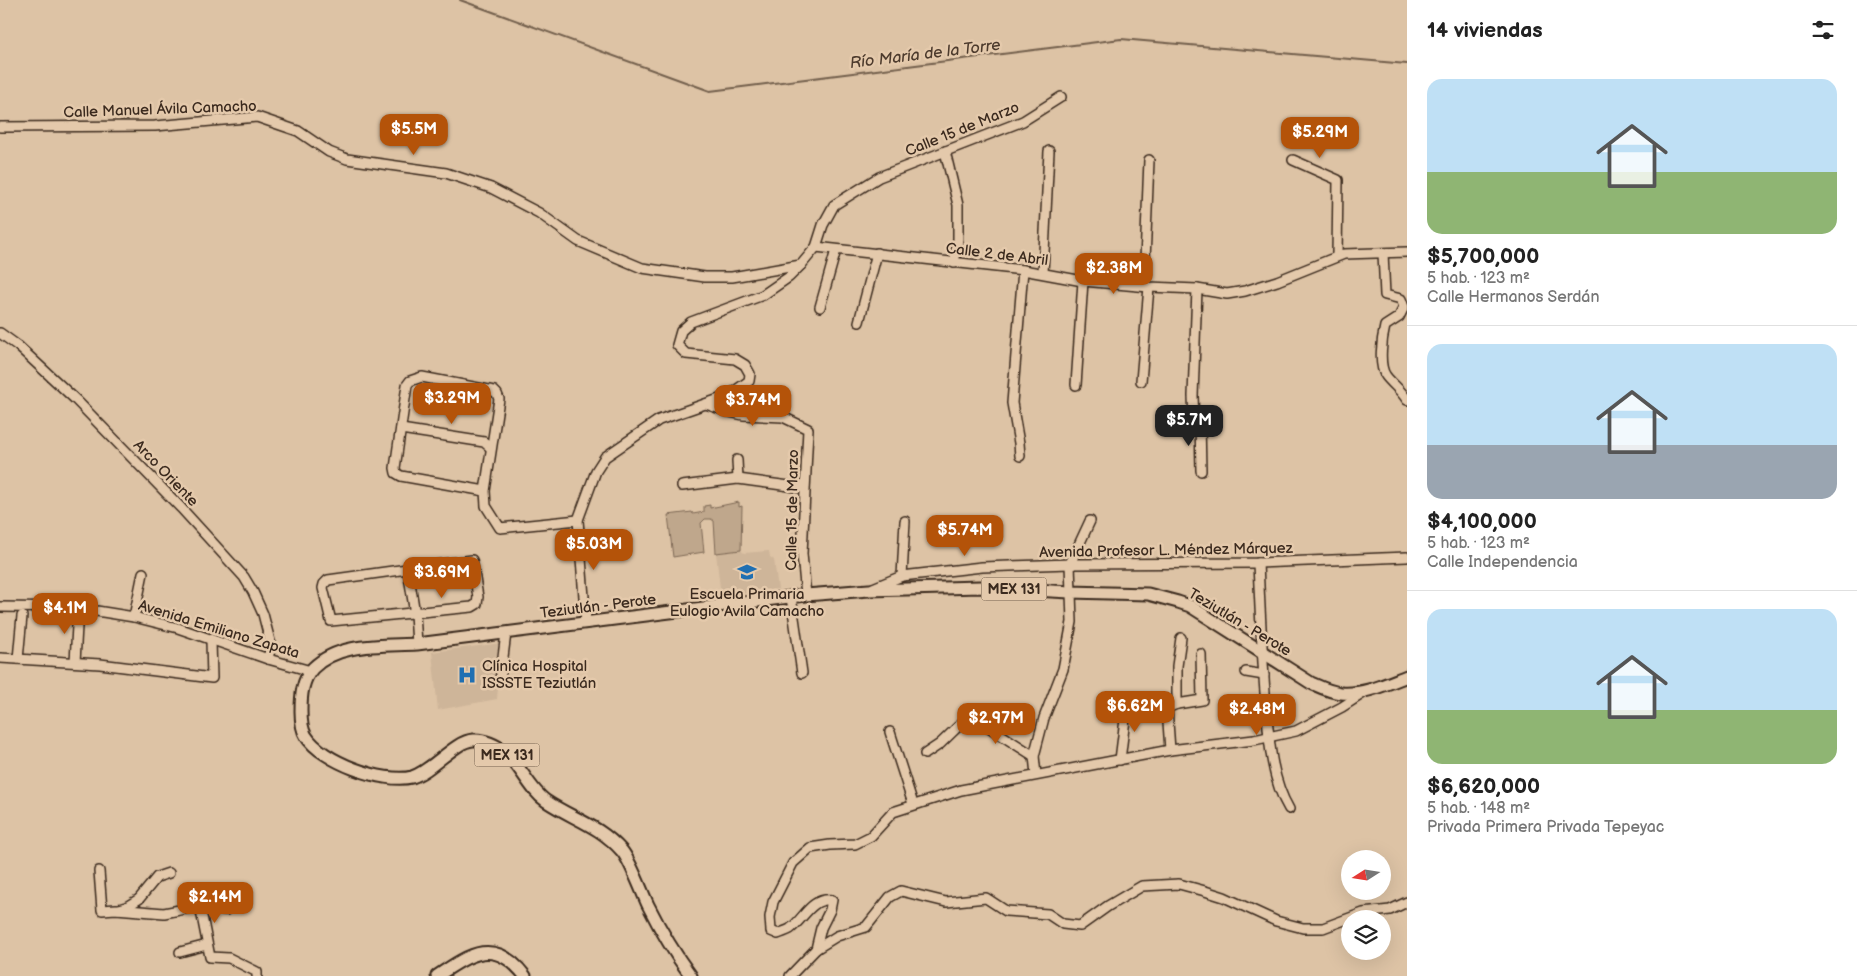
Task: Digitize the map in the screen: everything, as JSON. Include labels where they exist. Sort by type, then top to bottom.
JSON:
[{"type":"main road","name":"Teziutlán - Perote","points":[[311,671],[321,660],[333,653],[353,648],[417,644],[806,595],[869,590],[980,587],[1148,594],[1178,602],[1204,615],[1311,683],[1330,691],[1342,693],[1365,691],[1407,676]]},
{"type":"main road","name":"MEX 131","points":[[311,671],[301,691],[301,719],[306,736],[322,752],[338,762],[369,773],[394,778],[412,776],[427,769],[450,752],[473,740],[490,743],[505,752],[544,800],[603,832],[623,852],[667,942],[691,976]]},
{"type":"main road","points":[[437,976],[463,959],[489,952],[501,954],[517,966],[525,976]]},
{"type":"street","name":"Calle 15 de Marzo","points":[[816,247],[823,225],[834,205],[879,177],[1023,121],[1060,97]]},
{"type":"street","name":"Calle Manuel Ávila Camacho","points":[[0,127],[155,126],[258,118],[298,131],[329,152],[347,159],[446,173],[491,188],[539,213],[578,241],[642,268],[705,277],[732,277],[801,265]]},
{"type":"street","points":[[945,151],[958,205],[958,239],[954,263]]},
{"type":"street","points":[[1043,273],[1049,151]]},
{"type":"street","points":[[1141,381],[1147,287],[1149,160]]},
{"type":"street","points":[[1293,160],[1338,180],[1337,256]]},
{"type":"street","points":[[586,623],[578,520],[596,471],[605,457],[659,420],[728,396],[749,380],[750,374],[744,365],[735,359],[686,354],[676,345],[681,331],[691,322],[763,295],[789,277],[816,247]]},
{"type":"street","name":"Calle 2 de Abril","points":[[816,247],[1023,270],[1083,281],[1227,294],[1245,291],[1277,281],[1344,254],[1407,252]]},
{"type":"street","points":[[820,307],[836,250]]},
{"type":"street","points":[[1383,253],[1386,295],[1400,299],[1404,307],[1399,317],[1385,326],[1380,344],[1384,374],[1403,393],[1407,400]]},
{"type":"street","points":[[859,322],[877,254]]},
{"type":"street","points":[[1020,456],[1012,403],[1023,270]]},
{"type":"street","points":[[1076,385],[1083,281]]},
{"type":"street","points":[[1197,290],[1193,396],[1194,422],[1200,422],[1201,471]]},
{"type":"street","name":"Arco Oriente","points":[[0,333],[18,346],[76,400],[181,508],[244,577],[263,614],[271,645],[268,659]]},
{"type":"street","points":[[485,491],[401,476],[396,473],[395,468],[407,385],[410,381],[422,377],[494,391],[497,394],[499,399],[485,491],[486,506],[500,528],[578,520]]},
{"type":"street","name":"Calle 15 de Marzo","points":[[706,404],[743,415],[783,417],[808,429],[802,554],[806,595]]},
{"type":"street","points":[[401,429],[484,442],[491,448]]},
{"type":"street","points":[[737,460],[738,479]]},
{"type":"street","points":[[682,486],[738,479],[804,488]]},
{"type":"street","points":[[902,576],[905,521]]},
{"type":"street","points":[[1036,775],[1034,756],[1044,718],[1063,669],[1072,622],[1070,564],[1090,521]]},
{"type":"street","name":"Avenida Profesor L. Méndez Márquez","points":[[869,590],[902,576],[982,567],[1070,564],[1258,563],[1407,558]]},
{"type":"street","points":[[472,560],[478,597],[477,604],[472,607],[415,614],[331,621],[323,588],[328,580],[408,570],[472,560]]},
{"type":"street","points":[[1258,563],[1262,652],[1269,736],[1281,796],[1289,809]]},
{"type":"street","points":[[408,570],[415,614],[417,644]]},
{"type":"street","points":[[134,617],[143,573]]},
{"type":"street","points":[[791,597],[802,673]]},
{"type":"street","name":"Avenida Emiliano Zapata","points":[[0,607],[78,608],[134,617],[178,628],[212,641],[311,671]]},
{"type":"street","points":[[75,662],[78,608]]},
{"type":"street","points":[[18,659],[22,616]]},
{"type":"street","points":[[500,681],[506,633]]},
{"type":"street","points":[[1177,704],[1177,666],[1181,638]]},
{"type":"street","points":[[0,658],[75,662],[212,678],[212,641]]},
{"type":"street","points":[[1170,750],[1167,708],[1177,704],[1202,700],[1201,654]]},
{"type":"street","points":[[1246,672],[1264,675]]},
{"type":"street","points":[[816,949],[821,928],[830,910],[832,900],[818,901],[790,929],[778,934],[771,931],[770,917],[773,902],[793,863],[810,848],[855,844],[871,836],[893,812],[961,790],[1170,750],[1296,731],[1342,707],[1365,691]]},
{"type":"street","points":[[1120,760],[1127,703]]},
{"type":"street","points":[[925,754],[940,744],[970,715],[1034,756]]},
{"type":"street","points":[[890,732],[913,804]]},
{"type":"street","points":[[99,871],[102,910],[164,913],[200,906],[226,910]]},
{"type":"street","points":[[116,910],[126,907],[139,899],[157,878],[170,873]]},
{"type":"street","points":[[790,976],[816,949],[837,936],[866,927],[890,897],[901,892],[946,902],[986,898],[1006,911],[1048,914],[1063,924],[1080,926],[1108,906],[1142,886],[1179,884],[1224,897],[1276,921],[1303,928],[1324,928],[1364,913],[1390,910],[1407,902]]},
{"type":"street","points":[[200,906],[206,945],[210,957],[228,958],[257,972],[257,976]]},
{"type":"street","points":[[180,952],[206,945]]},
{"type":"shaded area","points":[[739,502],[739,507],[742,506],[741,550],[716,553],[714,521],[705,519],[701,523],[704,552],[673,557],[668,515],[704,512],[704,506],[710,505],[710,508]]},
{"type":"shaded area","name":"Escuela Primaria Eulogio Avila Camacho","points":[[741,550],[744,553],[769,551],[770,557],[774,560],[778,589],[721,596],[716,553]]},
{"type":"shaded area","name":"Clínica Hospital ISSSTE Teziutlán","points":[[502,643],[497,699],[438,710],[432,652]]},
{"type":"waterway","name":"Río María de la Torre","points":[[460,0],[710,91],[1121,39],[1407,64]]},
{"type":"place","name":"Escuela Primaria Eulogio Avila Camacho","points":[[747,572]]},
{"type":"place","name":"Clínica Hospital ISSSTE Teziutlán","points":[[467,675]]}]
